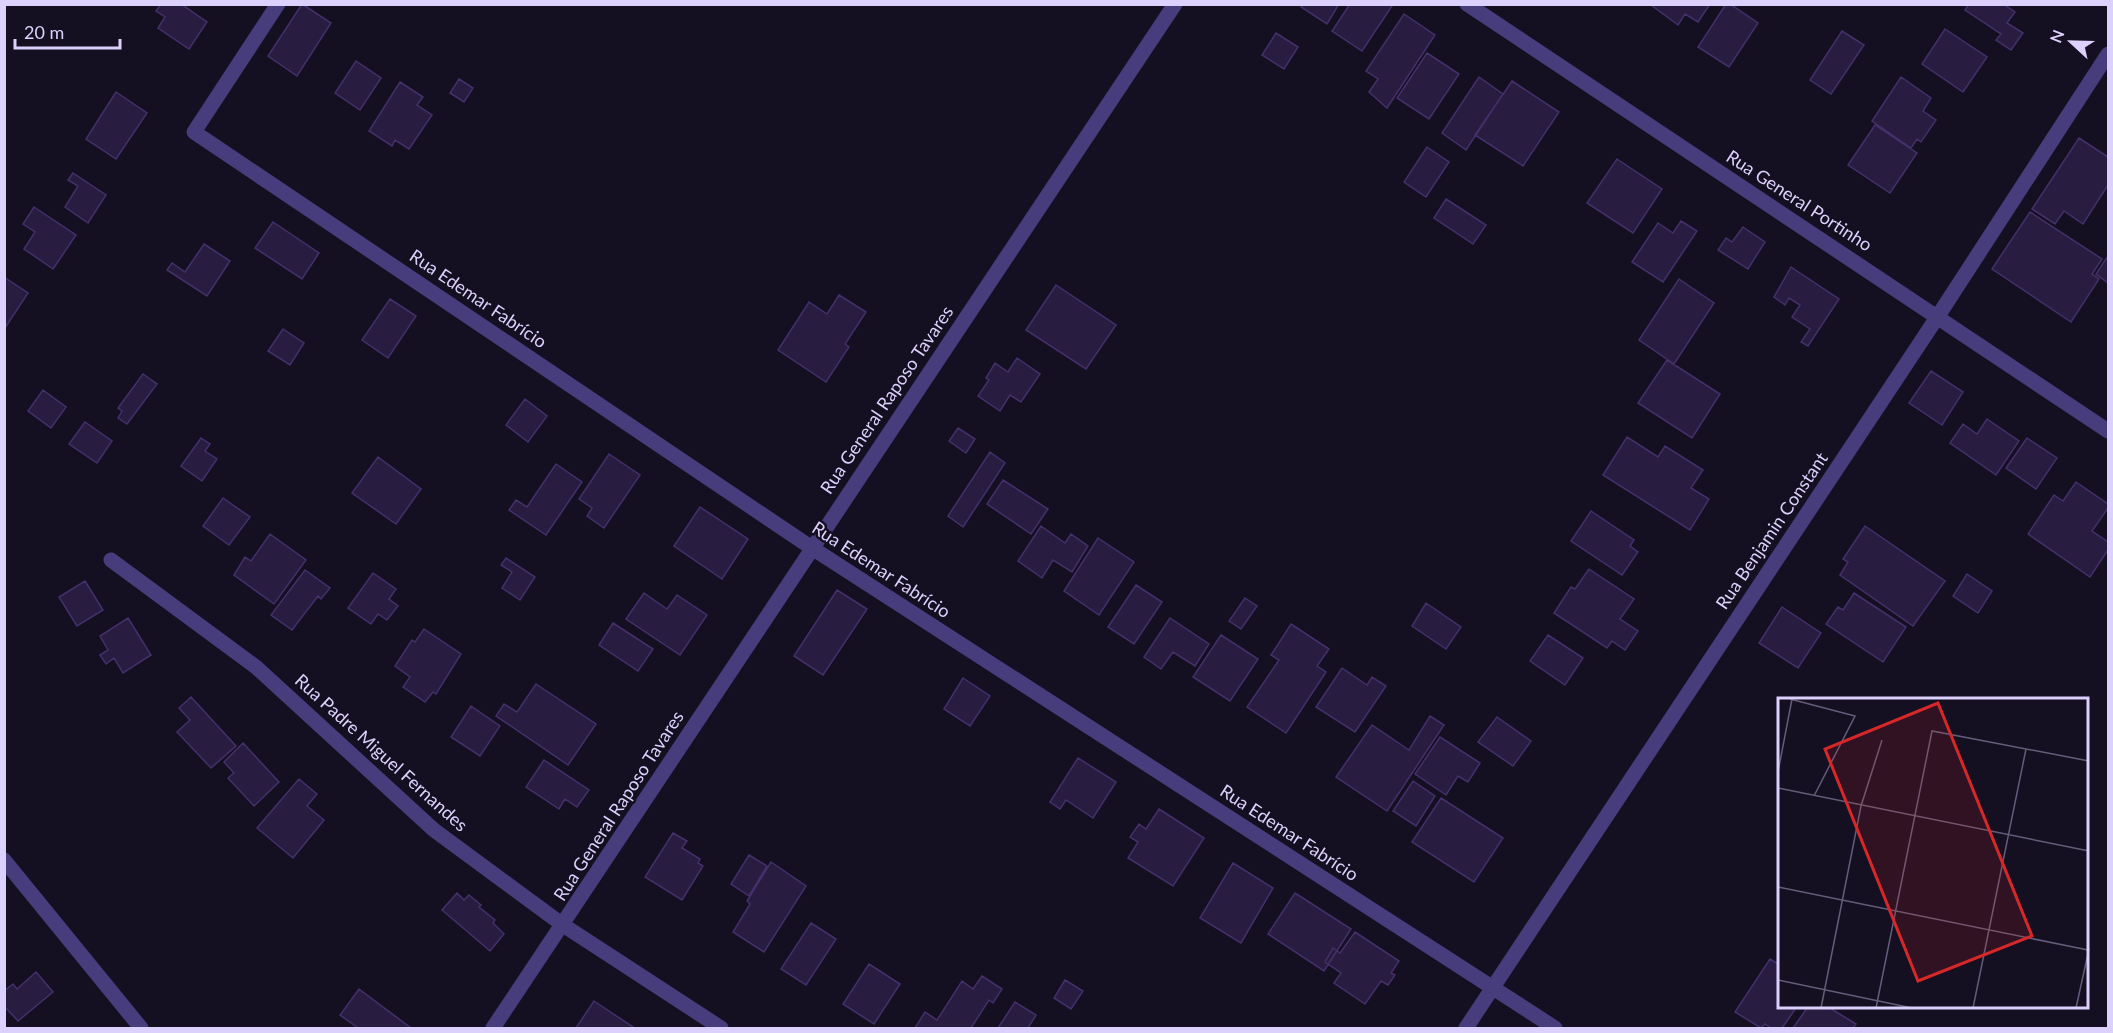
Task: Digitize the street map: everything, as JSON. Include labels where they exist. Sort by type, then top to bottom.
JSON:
[{"type":"street","name":"Rua Edemar Fabrício","points":[[278,4],[194,132],[812,548],[1555,1029]]},
{"type":"street","name":"Rua General Raposo Tavares","points":[[493,1029],[1175,4]]},
{"type":"street","name":"Rua General Portinho","points":[[1467,4],[2109,431]]},
{"type":"street","name":"Rua Benjamin Constant","points":[[1466,1029],[2109,54]]},
{"type":"street","name":"Rua Padre Miguel Fernandes","points":[[111,560],[256,667],[434,830],[563,925],[721,1029]]},
{"type":"street","points":[[4,860],[141,1029]]},
{"type":"building","points":[[161,4],[181,4],[207,22],[189,49],[158,28],[165,17],[156,11]]},
{"type":"building","points":[[302,4],[331,23],[297,76],[268,56]]},
{"type":"building","points":[[1302,4],[1339,4],[1327,24],[1301,7]]},
{"type":"building","points":[[1350,4],[1389,4],[1392,6],[1362,51],[1332,31]]},
{"type":"building","points":[[1710,4],[1698,22],[1685,14],[1678,25],[1651,5]]},
{"type":"building","points":[[1726,4],[1730,4],[1758,23],[1729,67],[1698,47]]},
{"type":"building","points":[[1969,4],[2003,4],[2015,12],[2007,23],[2023,33],[2011,50],[1996,40],[2001,34],[1965,10]]},
{"type":"building","points":[[1404,14],[1435,35],[1387,108],[1369,92],[1378,79],[1366,71]]},
{"type":"building","points":[[1945,29],[1987,57],[1963,92],[1922,64]]},
{"type":"building","points":[[1842,31],[1864,45],[1831,94],[1810,80]]},
{"type":"building","points":[[1276,33],[1298,47],[1284,69],[1262,55]]},
{"type":"building","points":[[1427,53],[1459,74],[1429,119],[1397,98]]},
{"type":"building","points":[[356,61],[381,78],[360,110],[335,93]]},
{"type":"building","points":[[1479,77],[1503,94],[1466,150],[1442,133]]},
{"type":"building","points":[[1901,77],[1931,98],[1923,111],[1936,120],[1921,142],[1917,139],[1911,148],[1872,121]]},
{"type":"building","points":[[459,79],[473,88],[464,102],[450,93]]},
{"type":"building","points":[[1512,81],[1559,112],[1523,166],[1475,135]]},
{"type":"building","points":[[400,82],[423,97],[417,105],[432,115],[409,149],[395,140],[392,146],[369,131]]},
{"type":"building","points":[[116,92],[147,113],[116,159],[86,139]]},
{"type":"building","points":[[1875,125],[1917,153],[1890,193],[1848,165]]},
{"type":"building","points":[[2079,138],[2108,157],[2108,185],[2083,224],[2064,211],[2055,224],[2032,209]]},
{"type":"building","points":[[1427,147],[1449,162],[1426,197],[1404,182]]},
{"type":"building","points":[[1617,159],[1662,189],[1633,233],[1587,203]]},
{"type":"building","points":[[73,173],[106,195],[88,223],[65,207],[78,186],[68,180]]},
{"type":"building","points":[[1446,199],[1486,225],[1473,244],[1434,218]]},
{"type":"building","points":[[34,207],[76,235],[53,269],[24,249],[35,232],[23,224]]},
{"type":"building","points":[[2030,212],[2102,259],[2092,274],[2099,279],[2071,322],[1992,269]]},
{"type":"building","points":[[1681,221],[1697,231],[1663,282],[1632,262],[1658,223],[1673,233]]},
{"type":"building","points":[[273,222],[319,253],[302,279],[255,248]]},
{"type":"building","points":[[1743,227],[1765,242],[1748,269],[1718,250],[1726,238],[1732,242]]},
{"type":"building","points":[[204,244],[230,261],[207,296],[167,270],[172,263],[185,272]]},
{"type":"building","points":[[2108,256],[2108,283],[2096,274]]},
{"type":"building","points":[[1791,267],[1839,299],[1808,346],[1801,342],[1810,329],[1792,317],[1800,305],[1789,298],[1785,305],[1774,297]]},
{"type":"building","points":[[4,277],[28,293],[5,328],[4,328]]},
{"type":"building","points":[[1679,279],[1714,303],[1674,364],[1639,340]]},
{"type":"building","points":[[1056,285],[1116,325],[1086,369],[1026,330]]},
{"type":"building","points":[[839,295],[866,312],[845,344],[849,347],[826,382],[778,350],[809,302],[827,314]]},
{"type":"building","points":[[390,299],[416,316],[388,358],[362,340]]},
{"type":"building","points":[[283,329],[304,343],[290,365],[268,351]]},
{"type":"building","points":[[1017,358],[1040,374],[1021,402],[1010,395],[1000,411],[978,396],[989,380],[986,378],[995,363],[1008,372]]},
{"type":"building","points":[[1667,360],[1720,394],[1692,438],[1638,403]]},
{"type":"building","points":[[1931,371],[1963,392],[1942,425],[1909,403]]},
{"type":"building","points":[[143,374],[157,384],[127,424],[118,418],[122,411],[118,408]]},
{"type":"building","points":[[43,390],[66,407],[51,428],[28,411]]},
{"type":"building","points":[[525,399],[547,416],[528,442],[506,425]]},
{"type":"building","points":[[1987,419],[2019,441],[1996,475],[1950,443],[1963,424],[1977,434]]},
{"type":"building","points":[[85,422],[112,441],[97,463],[69,444]]},
{"type":"building","points":[[958,428],[975,439],[966,453],[949,441]]},
{"type":"building","points":[[1627,437],[1658,457],[1665,446],[1703,470],[1691,488],[1709,499],[1690,530],[1603,475]]},
{"type":"building","points":[[201,438],[210,444],[205,451],[217,459],[202,481],[181,466]]},
{"type":"building","points":[[2027,438],[2057,458],[2036,489],[2006,468]]},
{"type":"building","points":[[990,452],[1005,463],[963,527],[948,516]]},
{"type":"building","points":[[609,454],[640,475],[604,528],[587,516],[592,508],[579,499]]},
{"type":"building","points":[[378,457],[421,489],[396,524],[352,493]]},
{"type":"building","points":[[556,464],[582,482],[546,535],[509,510],[516,500],[527,507]]},
{"type":"building","points":[[1003,480],[1048,509],[1031,534],[987,504]]},
{"type":"building","points":[[2076,482],[2108,504],[2108,508],[2092,531],[2108,542],[2108,550],[2090,577],[2028,534],[2054,495],[2063,501]]},
{"type":"building","points":[[223,498],[250,517],[229,545],[203,526]]},
{"type":"building","points":[[700,507],[748,539],[722,579],[674,546]]},
{"type":"building","points":[[1591,511],[1634,540],[1630,546],[1638,552],[1622,575],[1571,541]]},
{"type":"building","points":[[1041,526],[1065,543],[1071,534],[1088,546],[1072,572],[1053,560],[1042,578],[1018,561]]},
{"type":"building","points":[[1865,526],[1945,581],[1913,626],[1840,575],[1848,562],[1843,559]]},
{"type":"building","points":[[270,534],[306,560],[274,604],[234,575],[245,557],[251,561]]},
{"type":"building","points":[[1098,538],[1134,562],[1099,615],[1064,591]]},
{"type":"building","points":[[506,558],[535,577],[520,600],[502,588],[512,572],[501,565]]},
{"type":"building","points":[[1589,569],[1634,599],[1620,619],[1638,631],[1625,650],[1612,641],[1607,648],[1554,613],[1571,587],[1575,589]]},
{"type":"building","points":[[305,570],[330,588],[321,599],[318,596],[292,630],[271,615]]},
{"type":"building","points":[[373,573],[396,589],[389,599],[398,606],[387,620],[378,614],[371,624],[348,608]]},
{"type":"building","points":[[1967,574],[1992,591],[1978,613],[1953,596]]},
{"type":"building","points":[[85,581],[103,610],[77,626],[59,597]]},
{"type":"building","points":[[1136,585],[1162,602],[1134,644],[1108,627]]},
{"type":"building","points":[[837,590],[867,609],[823,675],[794,656]]},
{"type":"building","points":[[644,593],[667,609],[677,595],[707,615],[680,655],[626,619]]},
{"type":"building","points":[[1854,593],[1906,627],[1883,662],[1826,624],[1838,607],[1843,610]]},
{"type":"building","points":[[1245,598],[1257,606],[1241,629],[1229,621]]},
{"type":"building","points":[[1426,603],[1461,627],[1446,649],[1412,626]]},
{"type":"building","points":[[1782,607],[1821,633],[1798,668],[1759,643]]},
{"type":"building","points":[[128,618],[151,655],[123,673],[114,658],[106,664],[100,655],[108,650],[100,636]]},
{"type":"building","points":[[1170,618],[1209,644],[1195,666],[1173,652],[1161,669],[1144,657]]},
{"type":"building","points":[[613,623],[653,649],[638,671],[599,645]]},
{"type":"building","points":[[1291,624],[1329,649],[1317,666],[1326,672],[1286,733],[1247,707],[1279,660],[1271,655]]},
{"type":"building","points":[[424,629],[461,654],[436,694],[433,692],[425,702],[403,687],[410,677],[395,666],[412,640],[415,642]]},
{"type":"building","points":[[1221,635],[1258,659],[1230,701],[1193,677]]},
{"type":"building","points":[[1548,635],[1583,658],[1565,685],[1530,661]]},
{"type":"building","points":[[1342,668],[1367,685],[1372,677],[1386,686],[1355,732],[1316,707]]},
{"type":"building","points":[[963,678],[990,696],[970,726],[944,709]]},
{"type":"building","points":[[536,684],[596,724],[568,765],[496,716],[504,704],[517,712]]},
{"type":"building","points":[[191,697],[236,746],[211,768],[177,732],[190,720],[179,708]]},
{"type":"building","points":[[471,706],[500,726],[480,756],[451,737]]},
{"type":"building","points":[[1430,716],[1444,725],[1387,811],[1336,777],[1372,725],[1409,750]]},
{"type":"building","points":[[1497,717],[1531,741],[1513,766],[1478,742]]},
{"type":"building","points":[[1440,737],[1480,763],[1468,782],[1458,776],[1446,795],[1415,774]]},
{"type":"building","points":[[243,743],[279,782],[254,806],[228,778],[234,773],[224,762]]},
{"type":"building","points":[[1078,758],[1116,782],[1093,818],[1066,800],[1060,809],[1050,802]]},
{"type":"building","points":[[544,760],[589,790],[577,807],[565,799],[559,809],[526,787]]},
{"type":"building","points":[[299,779],[317,794],[307,806],[324,820],[293,858],[257,828]]},
{"type":"building","points":[[1413,781],[1435,796],[1416,826],[1393,811]]},
{"type":"building","points":[[1441,798],[1503,838],[1474,882],[1412,842]]},
{"type":"building","points":[[1159,809],[1204,838],[1173,886],[1128,858],[1138,842],[1130,837],[1139,824],[1146,829]]},
{"type":"building","points":[[673,833],[687,841],[682,848],[700,859],[698,863],[703,866],[682,900],[645,877]]},
{"type":"building","points":[[749,855],[767,866],[749,896],[731,884]]},
{"type":"building","points":[[771,862],[806,886],[764,952],[733,932],[750,904],[747,901]]},
{"type":"building","points":[[1233,863],[1273,888],[1241,943],[1200,918]]},
{"type":"building","points":[[457,893],[464,900],[469,895],[481,905],[479,907],[495,920],[493,923],[504,934],[490,951],[442,910]]},
{"type":"building","points":[[1295,893],[1351,929],[1324,971],[1268,934]]},
{"type":"building","points":[[811,923],[836,939],[806,985],[781,969]]},
{"type":"building","points":[[1355,932],[1399,961],[1391,973],[1395,975],[1388,985],[1381,981],[1365,1004],[1334,983],[1341,973],[1325,962],[1333,948],[1340,953]]},
{"type":"building","points":[[1770,959],[1778,964],[1778,1009],[1795,1009],[1782,1028],[1771,1028],[1765,1024],[1761,1028],[1735,1012]]},
{"type":"building","points":[[869,964],[900,984],[874,1024],[843,1004]]},
{"type":"building","points":[[36,972],[53,992],[18,1021],[4,1006],[4,991],[13,984],[17,989]]},
{"type":"building","points":[[982,976],[1002,989],[993,1003],[989,1000],[971,1028],[915,1028],[925,1012],[937,1020],[962,981],[973,989]]},
{"type":"building","points":[[1065,980],[1083,991],[1071,1009],[1054,998]]},
{"type":"building","points":[[359,989],[411,1028],[358,1028],[340,1015]]},
{"type":"building","points":[[594,1001],[633,1027],[633,1028],[576,1028]]},
{"type":"building","points":[[1015,1002],[1036,1015],[1028,1028],[998,1028]]},
{"type":"building","points":[[1806,1009],[1832,1009],[1856,1024],[1853,1028],[1793,1028]]}]
